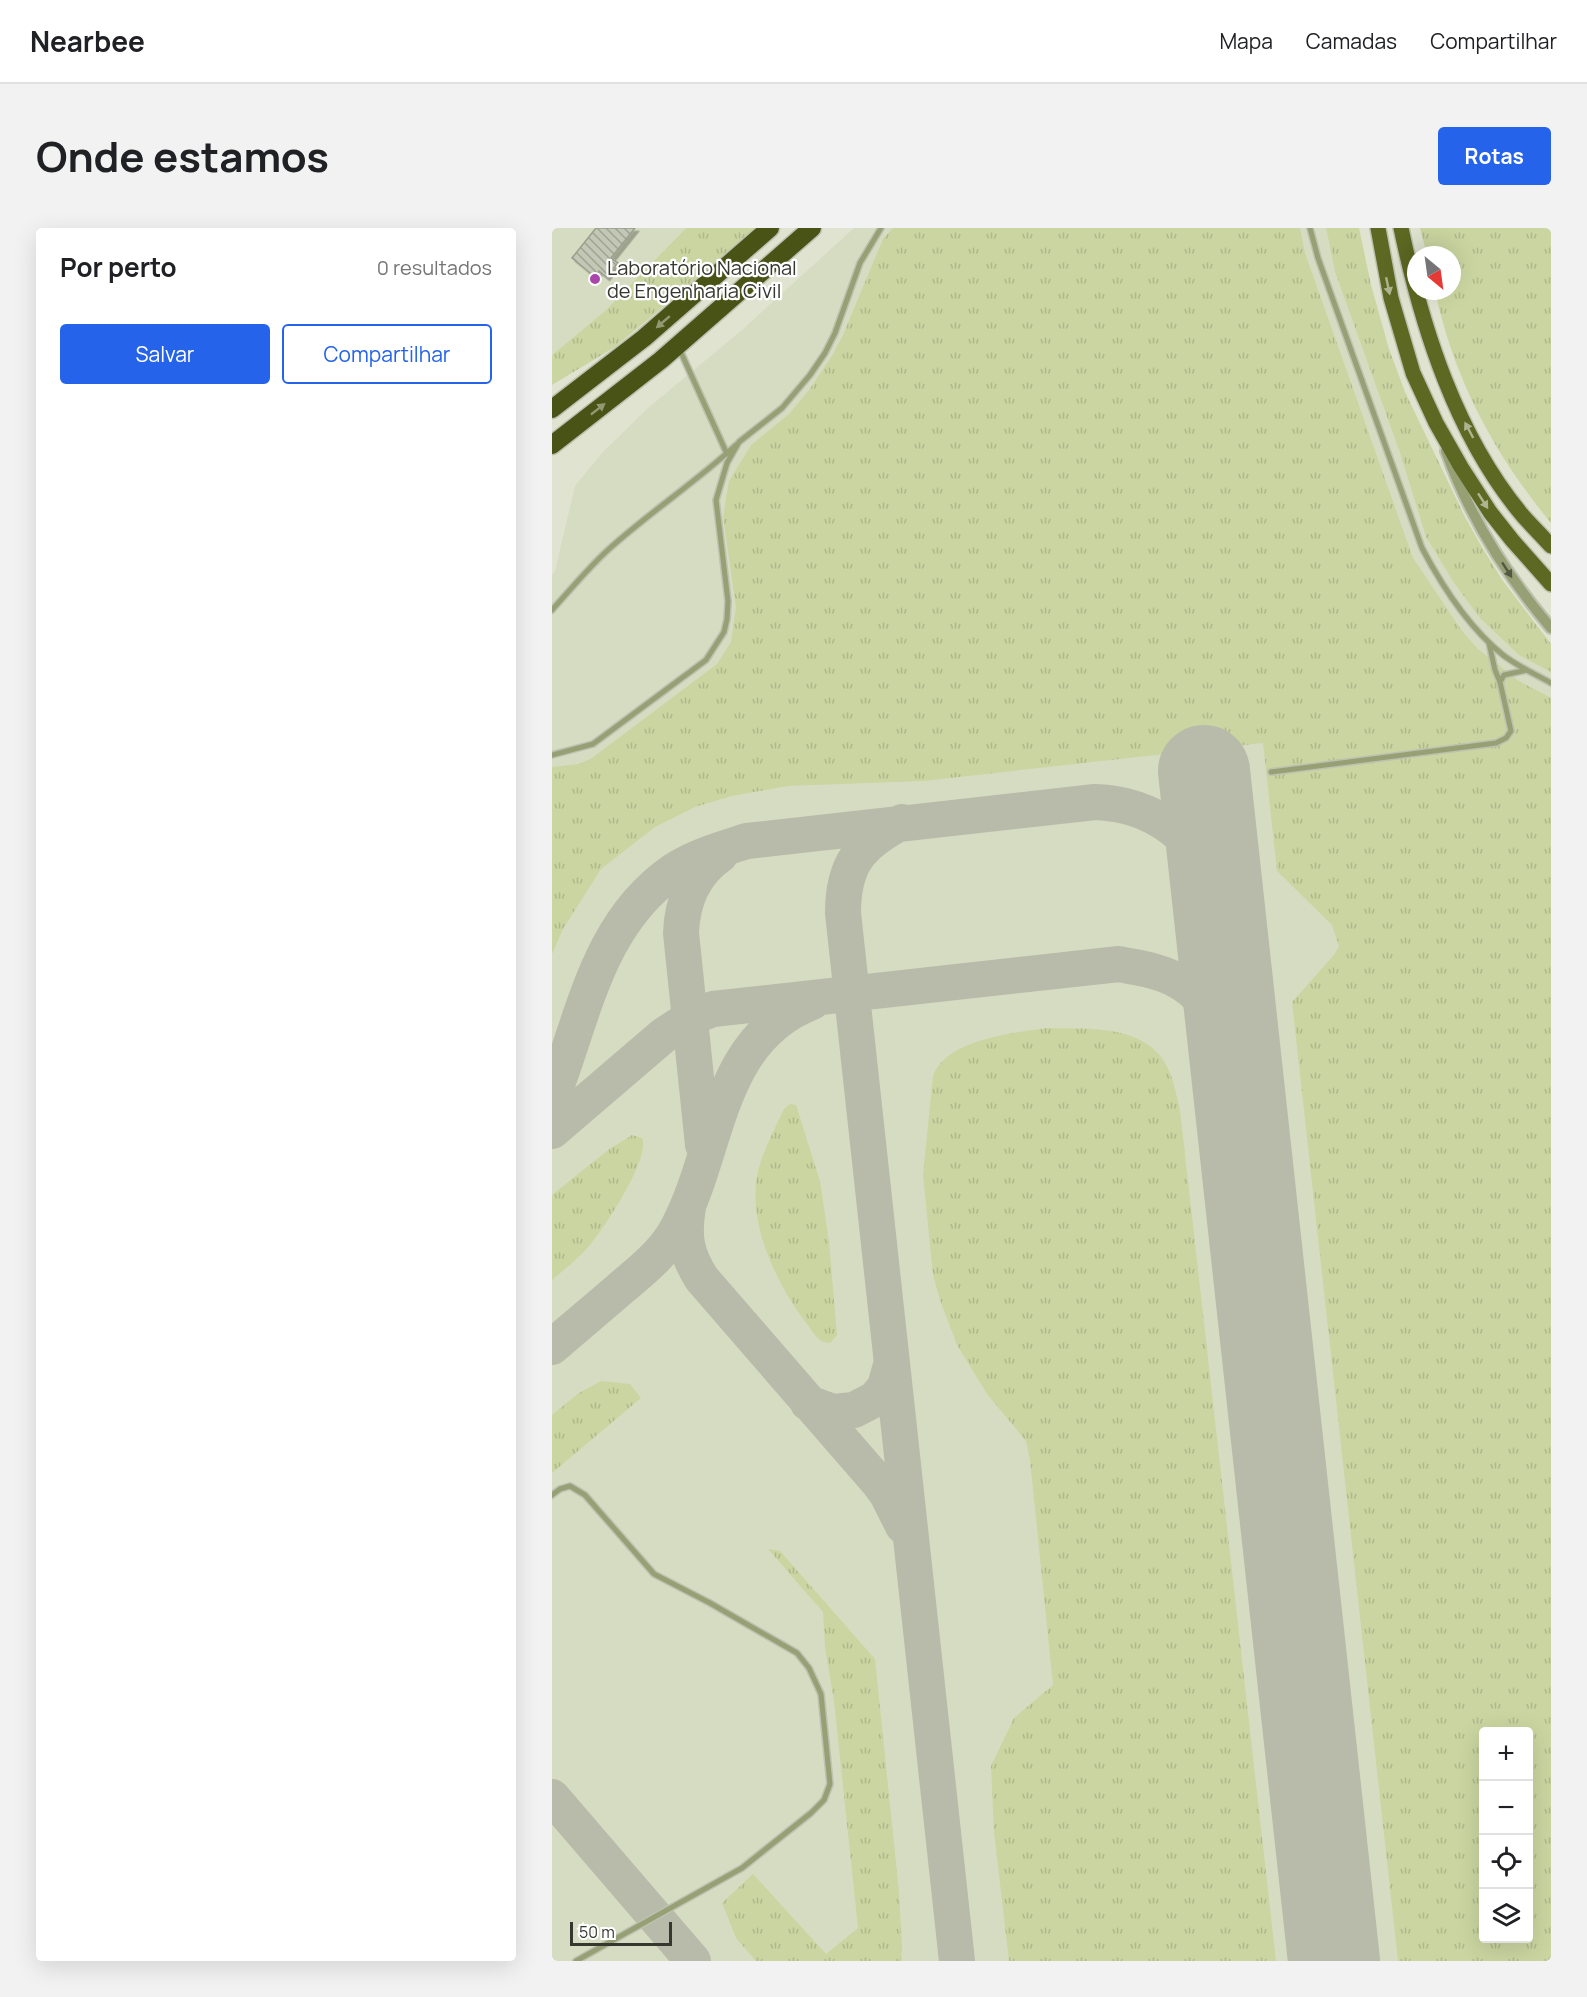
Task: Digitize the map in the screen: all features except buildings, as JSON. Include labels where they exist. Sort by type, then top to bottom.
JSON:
[{"type":"highway","points":[[552,409],[644,338],[770,228]]},
{"type":"highway","points":[[552,445],[678,345],[812,228]]},
{"type":"main road","points":[[1378,228],[1391,298],[1413,373],[1436,423],[1490,512],[1551,584]]},
{"type":"main road","points":[[1401,228],[1424,325],[1458,410],[1498,482],[1522,515],[1551,546]]},
{"type":"street","points":[[1436,423],[1452,468],[1474,516],[1524,597],[1551,628]]},
{"type":"lane","points":[[552,610],[610,548],[710,469],[739,442],[782,408],[825,353],[835,333],[860,263],[881,228]]},
{"type":"lane","points":[[1310,228],[1322,269],[1422,548],[1446,590],[1488,642],[1504,656],[1551,683]]},
{"type":"lane","points":[[678,345],[727,454]]},
{"type":"lane","points":[[552,403],[579,389]]},
{"type":"lane","points":[[552,755],[593,744],[697,666],[714,649],[724,632],[728,601],[716,500],[728,463],[739,442]]},
{"type":"lane","points":[[1271,772],[1496,743],[1506,738],[1510,731],[1500,682],[1488,642]]},
{"type":"lane","points":[[1500,682],[1504,675],[1527,670]]},
{"type":"lane","points":[[552,1495],[570,1486],[585,1495],[654,1574],[797,1653],[809,1668],[821,1694],[830,1784],[824,1800],[811,1813],[742,1868],[576,1961]]},
{"type":"shaded area","name":"Laboratório Nacional de Engenharia Civil","points":[[552,228],[686,228],[606,310],[552,355]]},
{"type":"shaded area","points":[[854,228],[1326,228],[1335,272],[1400,453],[1426,537],[1454,583],[1480,618],[1551,671],[1551,1961],[552,1961],[552,575],[555,571],[575,486],[603,452],[648,408],[742,330]]},
{"type":"green space","points":[[686,228],[757,228],[615,347],[552,385],[552,355],[606,310]]},
{"type":"green space","points":[[893,228],[1300,228],[1305,253],[1413,558],[1462,631],[1478,649],[1519,681],[1551,698],[1551,1961],[1398,1961],[1292,1002],[1334,955],[1339,946],[1332,925],[1277,871],[1263,743],[923,781],[788,786],[732,796],[695,807],[655,827],[601,869],[563,929],[552,954],[552,767],[579,764],[592,758],[717,664],[731,642],[736,607],[723,517],[729,481],[751,445],[789,414],[809,390],[843,335],[883,239]]},
{"type":"green space","points":[[1326,228],[1359,228],[1371,285],[1389,349],[1405,392],[1465,517],[1483,549],[1503,581],[1551,644],[1551,672],[1519,655],[1480,618],[1454,583],[1426,537],[1400,453],[1335,272]]},
{"type":"green space","points":[[1420,228],[1551,228],[1551,523],[1530,497],[1494,442],[1465,385],[1453,355],[1437,300],[1461,300],[1461,246],[1425,246]]},
{"type":"green space","points":[[1047,1028],[1111,1031],[1141,1040],[1154,1049],[1164,1061],[1176,1091],[1180,1110],[1276,1961],[1009,1961],[994,1832],[991,1766],[1014,1718],[1053,1685],[1030,1460],[1026,1441],[987,1394],[957,1345],[940,1300],[933,1275],[923,1175],[933,1076],[940,1064],[966,1046],[982,1040]]},
{"type":"green space","points":[[790,1104],[796,1105],[820,1181],[829,1242],[837,1335],[830,1343],[816,1337],[786,1293],[762,1239],[758,1220],[756,1183],[760,1164],[784,1109]]},
{"type":"green space","points":[[632,1135],[642,1138],[643,1148],[640,1161],[625,1193],[590,1245],[552,1280],[552,1195],[608,1150]]},
{"type":"green space","points":[[601,1381],[630,1384],[641,1398],[552,1473],[552,1415],[579,1393]]},
{"type":"green space","points":[[768,1549],[780,1551],[875,1659],[899,1892],[901,1961],[756,1961],[736,1938],[722,1903],[753,1874],[826,1954],[858,1928],[834,1701],[825,1647],[823,1612]]},
{"type":"taxiway","points":[[552,1098],[596,973],[627,916],[649,892],[675,870],[701,857],[747,841],[1095,802],[1117,804],[1137,810],[1172,828],[1199,858],[1217,896]]},
{"type":"taxiway","points":[[902,822],[875,839],[857,857],[846,881],[843,913],[957,1961]]},
{"type":"taxiway","points":[[703,1145],[681,933],[684,910],[691,889],[703,870],[720,855]]},
{"type":"taxiway","points":[[552,1131],[664,1035],[690,1018],[713,1009],[1119,964],[1173,978],[1199,997],[1219,1024],[1237,1071]]},
{"type":"taxiway","points":[[552,1347],[645,1268],[666,1246],[677,1229],[691,1198],[724,1100],[738,1069],[756,1042],[780,1019],[812,1002]]},
{"type":"taxiway","points":[[688,1207],[687,1245],[692,1261],[702,1279],[878,1482],[887,1494],[903,1526]]},
{"type":"taxiway","points":[[808,1403],[833,1412],[854,1410],[875,1399],[885,1387],[891,1365]]},
{"type":"taxiway","points":[[552,1797],[693,1961]]},
{"type":"runway","points":[[1204,771],[1334,1961]]},
{"type":"place","name":"Laboratório Nacional de Engenharia Civil","points":[[595,279]]}]
